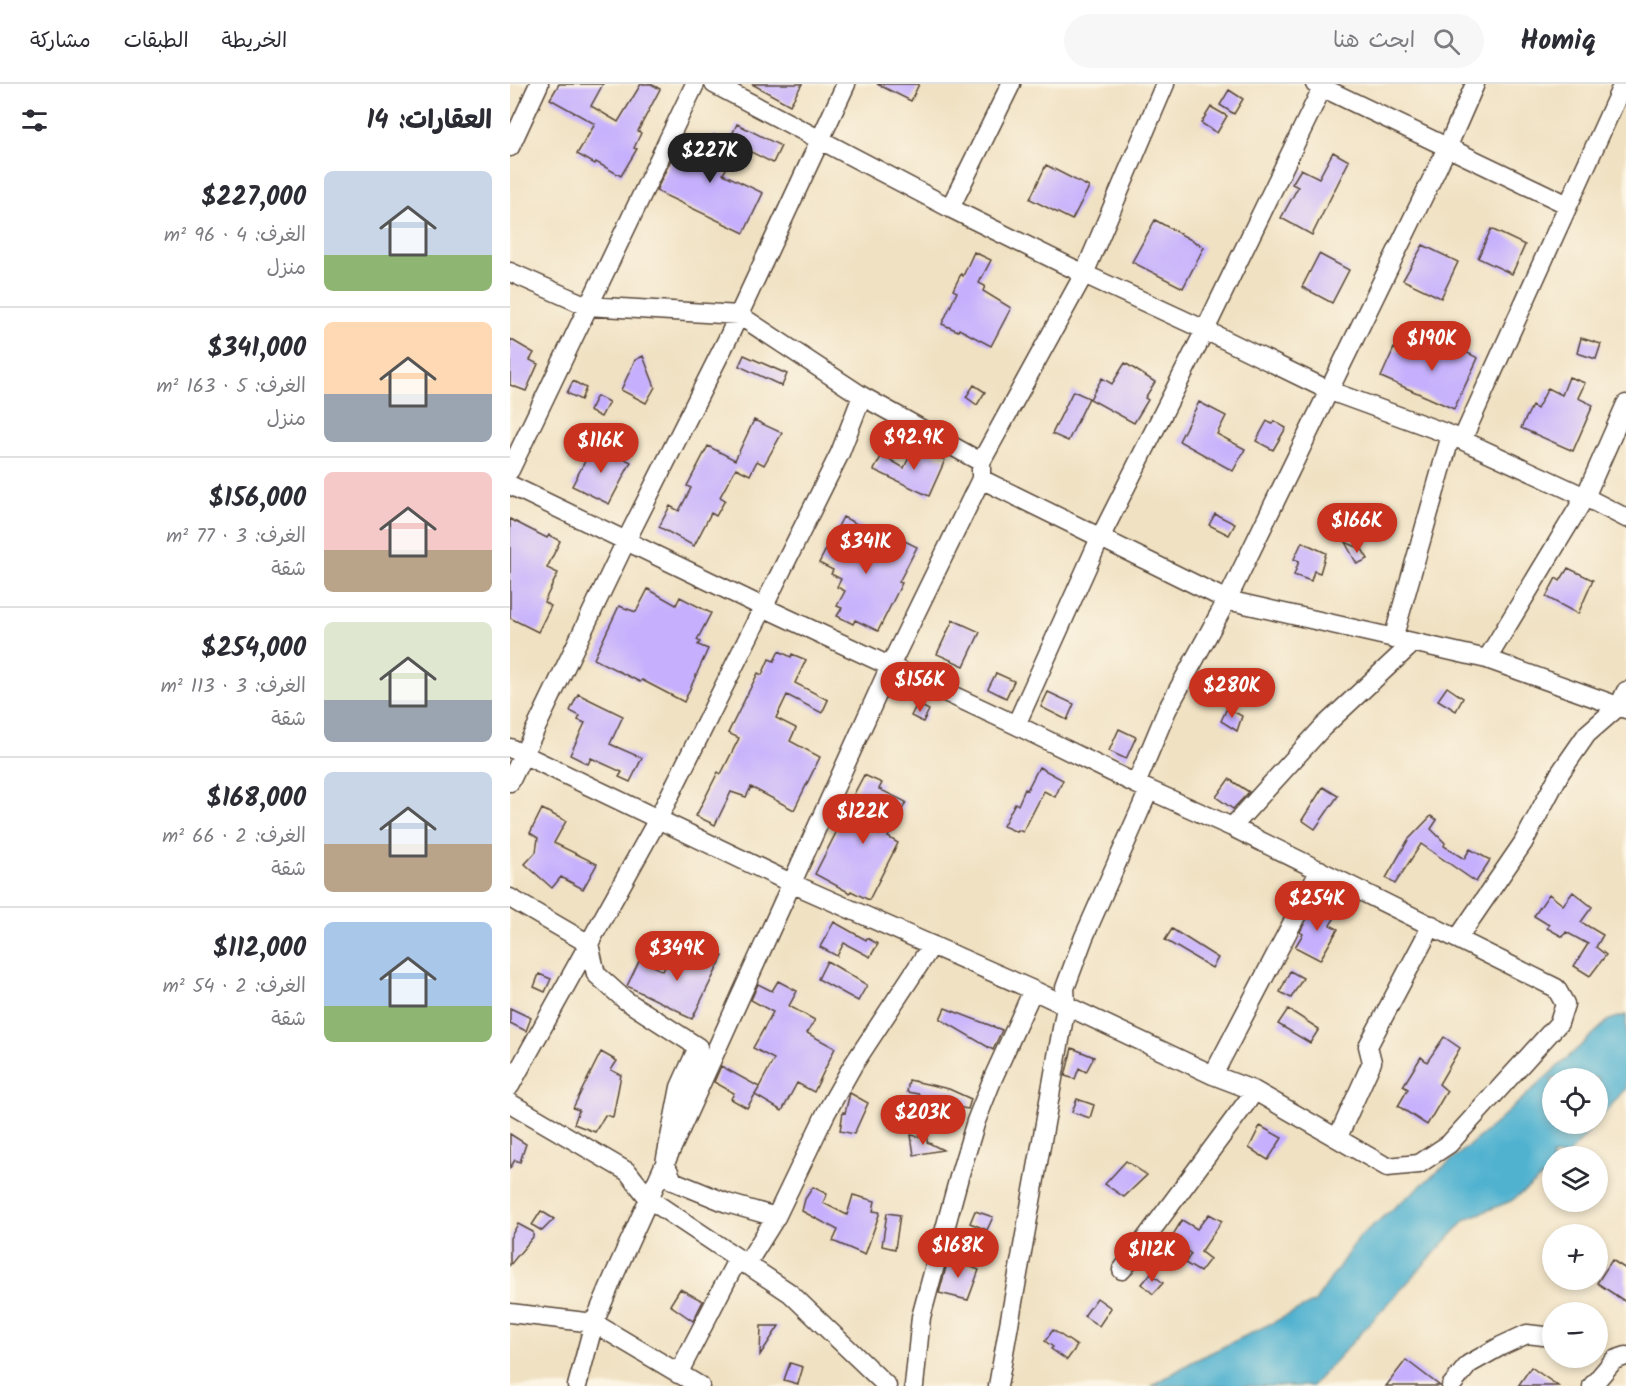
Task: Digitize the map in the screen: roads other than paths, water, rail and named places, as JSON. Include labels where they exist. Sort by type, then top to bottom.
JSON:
[{"type":"street","points":[[510,147],[539,84]]},
{"type":"street","points":[[510,470],[695,84]]},
{"type":"street","points":[[714,84],[950,208],[1084,274],[1330,391],[1456,437],[1626,518]]},
{"type":"street","points":[[510,782],[516,751],[626,541],[739,315],[846,84]]},
{"type":"street","points":[[950,208],[1011,84]]},
{"type":"street","points":[[577,1386],[594,1323],[791,883],[981,470],[1084,274],[1165,84]]},
{"type":"street","points":[[998,1386],[1066,1006],[1065,988],[1143,787],[1167,710],[1227,600],[1330,391],[1447,148],[1475,84]]},
{"type":"street","points":[[1393,639],[1456,437],[1568,205],[1623,84]]},
{"type":"street","points":[[1016,725],[1100,538],[1205,330],[1320,85],[1568,205]]},
{"type":"street","points":[[510,272],[587,306],[739,315],[862,396],[981,470],[1100,538],[1227,600],[1487,659],[1624,702]]},
{"type":"street","points":[[510,1086],[658,819],[840,453],[862,396]]},
{"type":"street","points":[[1487,659],[1585,497],[1626,404]]},
{"type":"street","points":[[510,485],[763,607],[1232,827],[1432,925],[1556,988],[1565,1004],[1559,1023],[1449,1144],[1419,1164],[1387,1167],[1255,1091],[1213,1075],[1033,990],[791,883],[516,751]]},
{"type":"street","points":[[1232,827],[1323,727],[1413,643]]},
{"type":"street","points":[[1458,938],[1523,843],[1560,773],[1587,734],[1624,702]]},
{"type":"street","points":[[1213,1075],[1320,870]]},
{"type":"street","points":[[510,898],[589,944],[596,974],[625,1000],[698,1047],[680,1087],[665,1162],[673,1180],[727,1203],[776,1217]]},
{"type":"street","points":[[1338,1137],[1372,1062],[1368,1046],[1432,925]]},
{"type":"street","points":[[678,1374],[742,1261],[776,1217],[826,1113],[853,1065],[932,945]]},
{"type":"street","points":[[914,1386],[921,1317],[959,1177],[976,1121],[993,1078],[1033,990]]},
{"type":"street","points":[[1122,1270],[1255,1091]]},
{"type":"street","points":[[510,1103],[628,1172],[649,1199],[790,1293],[887,1386]]},
{"type":"street","points":[[510,1313],[594,1323],[700,1386]]},
{"type":"street","points":[[1451,1386],[1469,1364],[1501,1346],[1527,1334],[1542,1336]]},
{"type":"street","points":[[1593,1386],[1616,1359]]},
{"type":"water","points":[[1626,1015],[1626,1088],[1608,1109],[1608,1068],[1556,1068],[1609,1020]]},
{"type":"water","points":[[1542,1081],[1542,1134],[1587,1134],[1576,1146],[1542,1146],[1542,1178],[1511,1201],[1466,1219],[1312,1386],[1152,1386],[1192,1362],[1315,1302],[1359,1237],[1489,1129]]}]
